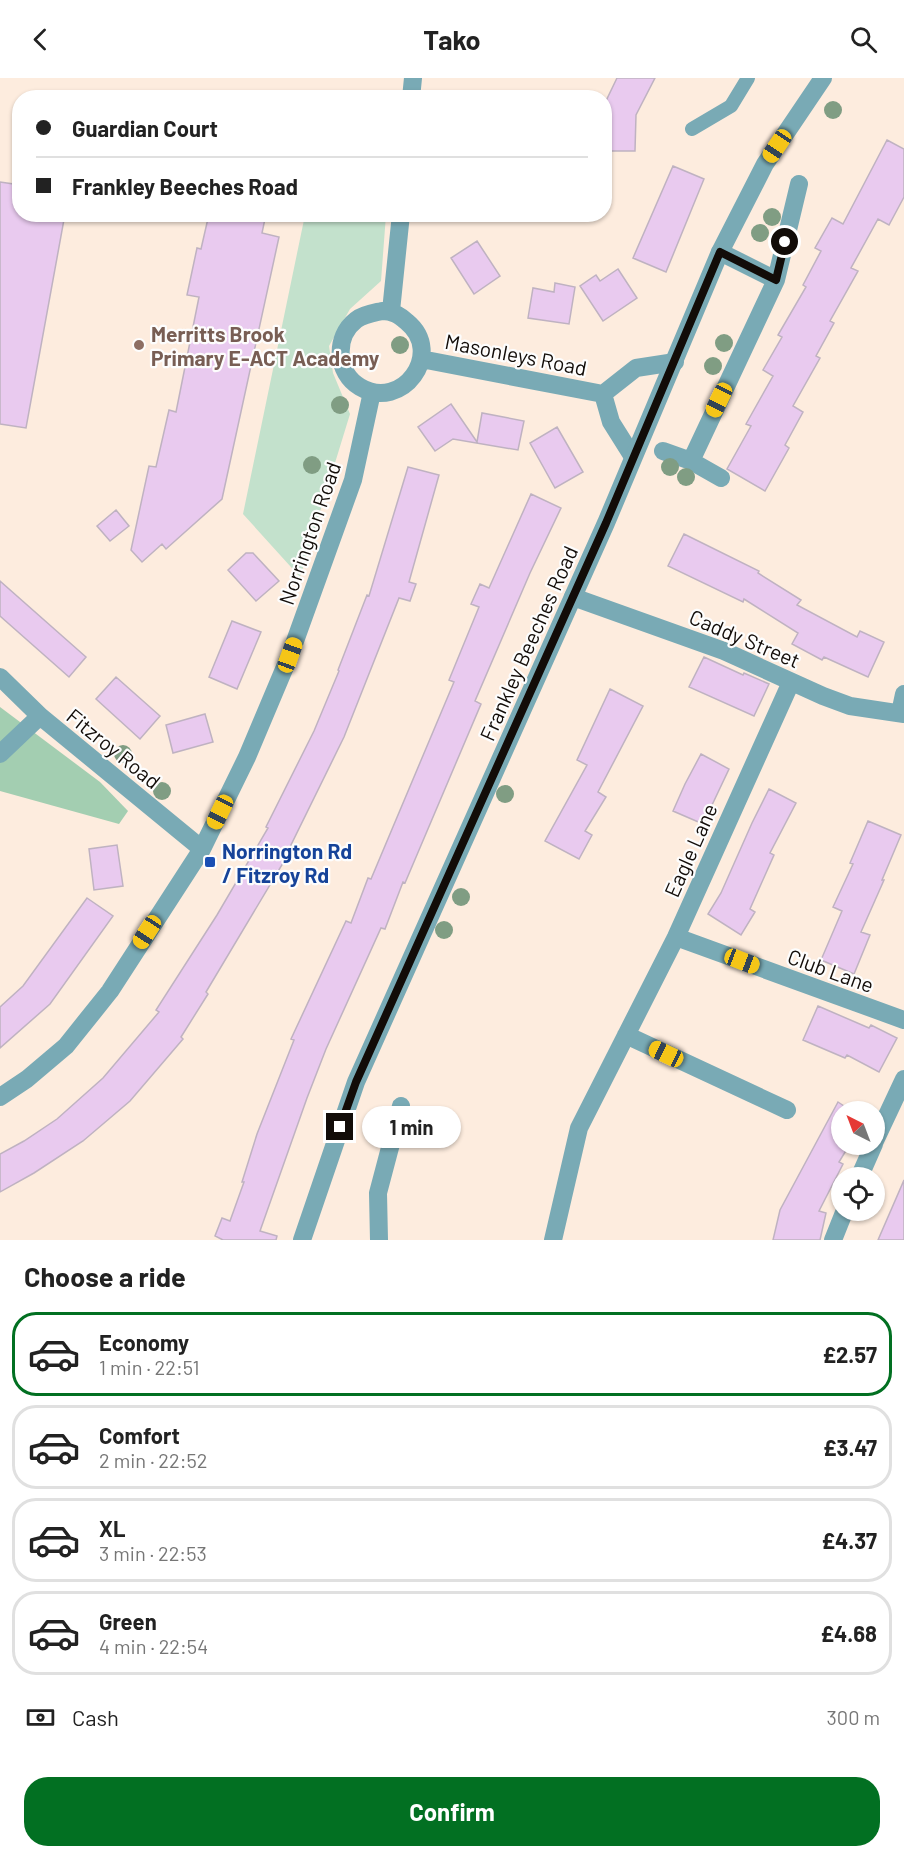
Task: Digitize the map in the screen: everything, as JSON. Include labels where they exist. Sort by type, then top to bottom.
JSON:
[{"type":"street","name":"Frankley Beeches Road","points":[[302,1240],[356,1082],[573,597],[720,252],[765,164],[823,78]]},
{"type":"street","points":[[691,461],[776,280],[799,184]]},
{"type":"street","points":[[391,311],[400,222]]},
{"type":"street","points":[[720,252],[776,280]]},
{"type":"street","points":[[391,311],[412,326],[420,338],[421,359],[417,372],[405,386],[392,392],[372,392],[359,387],[347,376],[341,356],[343,336],[355,321],[367,314],[391,311]]},
{"type":"street","name":"Masonleys Road","points":[[421,359],[603,394],[636,368],[675,362]]},
{"type":"street","name":"Norrington Road","points":[[0,1097],[27,1079],[66,1046],[110,991],[202,849],[248,757],[290,655],[353,480],[372,392]]},
{"type":"street","name":"Masonleys Road","points":[[603,394],[611,422],[633,457]]},
{"type":"street","points":[[663,451],[691,461],[721,477]]},
{"type":"street","name":"Caddy Street","points":[[573,597],[724,651],[850,706],[902,714]]},
{"type":"street","name":"Fitzroy Road","points":[[0,677],[40,716],[202,849]]},
{"type":"street","name":"Eagle Lane","points":[[554,1240],[579,1128],[676,937],[791,681]]},
{"type":"street","points":[[902,714],[904,694]]},
{"type":"street","points":[[0,754],[40,716]]},
{"type":"street","name":"Club Lane","points":[[676,937],[904,1020]]},
{"type":"street","points":[[626,1035],[788,1110]]},
{"type":"street","points":[[885,1120],[904,1079]]},
{"type":"street","points":[[379,1240],[378,1193],[401,1106]]},
{"type":"street","points":[[833,1240],[841,1221]]},
{"type":"lane","points":[[692,129],[731,106],[748,78]]},
{"type":"green space","points":[[304,222],[385,222],[381,281],[350,309],[329,346],[333,373],[350,414],[300,577],[243,514]]},
{"type":"green space","points":[[0,707],[100,782],[128,811],[119,824],[0,791]]},
{"type":"building","points":[[617,78],[655,78],[636,115],[635,151],[612,151],[611,90]]},
{"type":"building","points":[[887,140],[904,149],[904,197],[889,225],[878,219],[851,268],[858,271],[830,321],[834,323],[816,356],[820,358],[793,406],[803,412],[785,445],[789,448],[765,491],[727,469],[751,426],[746,424],[773,376],[763,370],[782,337],[778,335],[806,287],[803,285],[821,251],[815,248],[832,218],[843,224]]},
{"type":"building","points":[[673,166],[704,179],[666,272],[633,258]]},
{"type":"building","points":[[0,182],[12,184],[12,222],[64,222],[26,428],[0,424]]},
{"type":"building","points":[[207,222],[264,222],[262,233],[279,237],[222,499],[166,549],[162,544],[142,562],[131,550],[149,466],[156,467],[169,410],[176,412],[199,297],[187,295],[197,248],[201,249]]},
{"type":"building","points":[[477,241],[500,276],[474,294],[451,258]]},
{"type":"building","points":[[618,269],[637,298],[603,321],[580,286],[596,275],[600,281]]},
{"type":"building","points":[[555,283],[575,287],[569,324],[528,318],[533,288],[554,292]]},
{"type":"building","points":[[451,404],[477,442],[482,413],[524,421],[518,450],[453,439],[435,451],[418,427]]},
{"type":"building","points":[[557,427],[583,472],[555,488],[530,443]]},
{"type":"building","points":[[408,467],[439,475],[409,582],[416,584],[410,601],[399,598],[344,737],[290,847],[292,848],[206,992],[208,994],[181,1037],[183,1039],[130,1101],[83,1141],[0,1192],[0,1154],[57,1119],[103,1078],[159,1012],[156,1010],[217,915],[268,828],[266,827],[314,731],[367,595],[369,596]]},
{"type":"building","points":[[531,494],[561,508],[530,573],[475,701],[481,704],[405,883],[403,882],[385,929],[381,928],[326,1049],[260,1231],[277,1236],[276,1240],[223,1240],[215,1236],[222,1218],[230,1221],[244,1182],[242,1182],[257,1134],[294,1040],[291,1039],[346,921],[351,923],[368,878],[371,879],[454,682],[449,680],[479,607],[471,604],[480,584],[489,588]]},
{"type":"building","points":[[116,510],[129,526],[110,541],[97,526]]},
{"type":"building","points":[[684,534],[759,571],[758,573],[801,600],[797,605],[857,637],[860,631],[884,642],[868,677],[824,657],[822,660],[792,644],[798,633],[744,599],[743,602],[668,566]]},
{"type":"building","points":[[246,553],[253,553],[279,581],[256,601],[228,570]]},
{"type":"building","points":[[0,581],[86,657],[69,677],[0,616]]},
{"type":"building","points":[[232,621],[261,632],[237,689],[209,677]]},
{"type":"building","points":[[704,657],[769,684],[754,716],[689,687]]},
{"type":"building","points":[[116,677],[160,716],[140,739],[96,699]]},
{"type":"building","points":[[610,689],[643,706],[598,792],[606,797],[585,831],[592,835],[579,859],[545,841],[587,765],[577,760]]},
{"type":"building","points":[[205,714],[213,742],[173,753],[166,725]]},
{"type":"building","points":[[701,754],[729,769],[703,824],[673,811]]},
{"type":"building","points":[[769,789],[796,803],[770,853],[774,855],[750,909],[755,912],[741,935],[708,914],[721,893]]},
{"type":"building","points":[[868,821],[901,835],[861,932],[870,935],[854,974],[821,960],[842,911],[833,907],[853,864],[850,863]]},
{"type":"building","points":[[117,845],[123,886],[94,890],[89,849]]},
{"type":"building","points":[[87,898],[113,916],[50,1004],[0,1048],[0,1007],[23,986]]},
{"type":"building","points":[[818,1006],[869,1028],[871,1025],[897,1038],[879,1072],[847,1055],[845,1058],[803,1040]]},
{"type":"building","points":[[831,1115],[831,1155],[843,1155],[839,1162],[843,1164],[841,1167],[831,1167],[831,1188],[819,1211],[826,1213],[820,1240],[773,1240],[780,1210]]},
{"type":"building","points":[[904,1180],[904,1240],[878,1240]]},
{"type":"place","name":"Merritts Brook Primary E-ACT Academy","points":[[139,345]]},
{"type":"place","name":"Norrington Rd / Fitzroy Rd","points":[[210,862]]},
{"type":"route","points":[[340,1127],[356,1082],[606,523],[720,252],[776,280],[785,242]]}]
